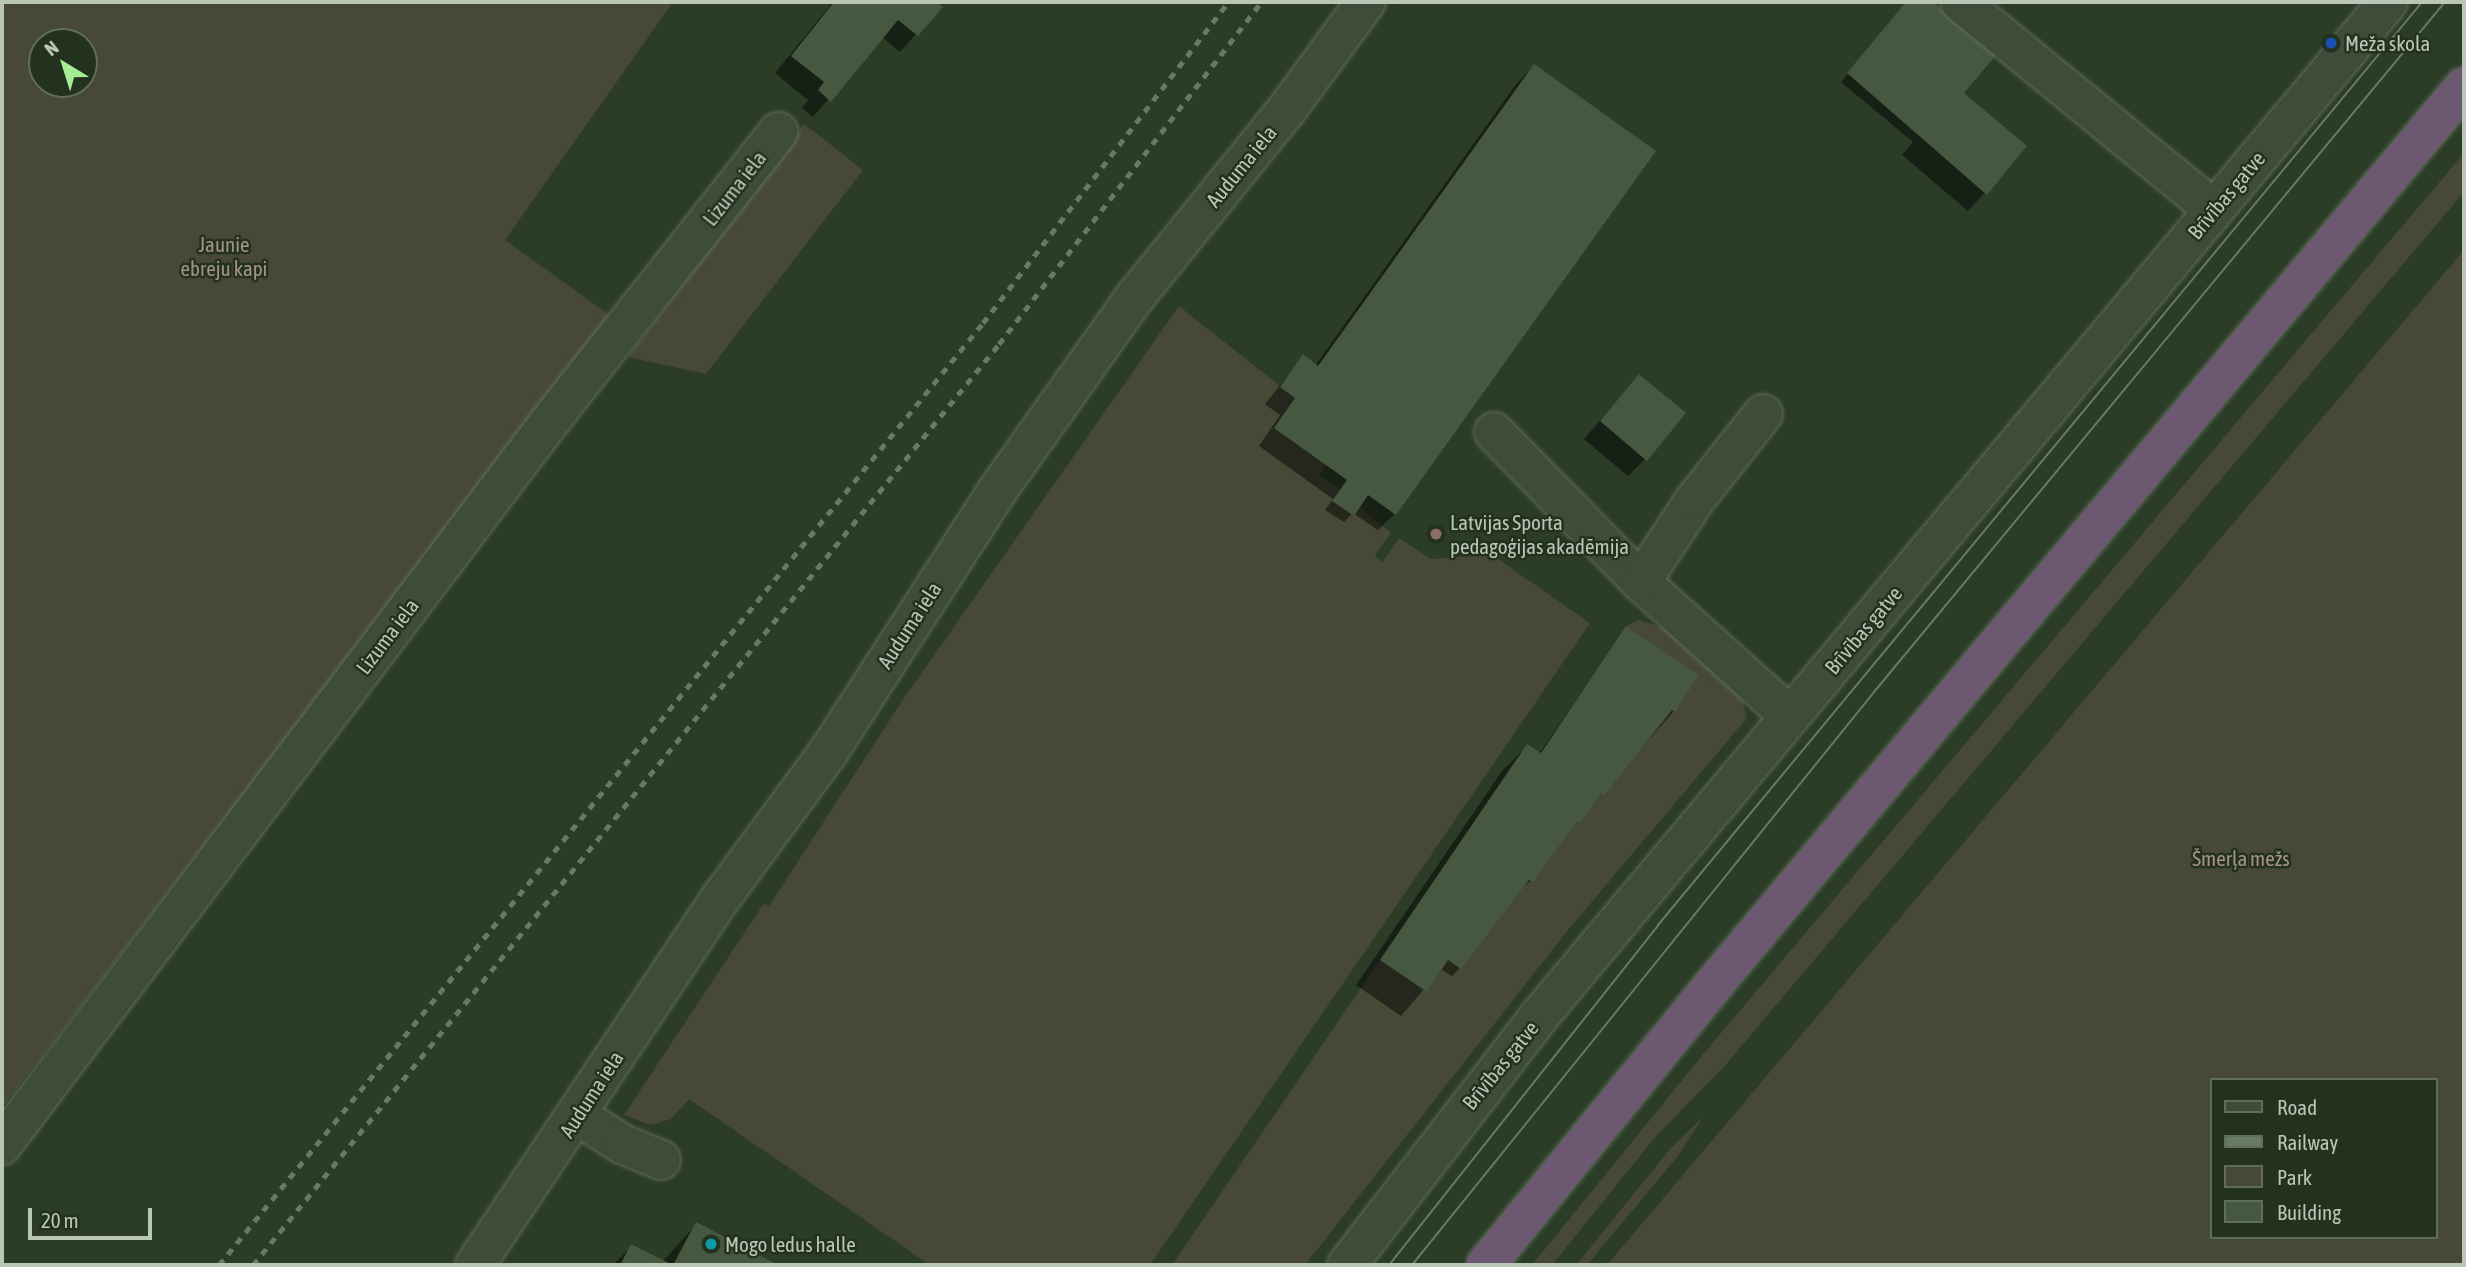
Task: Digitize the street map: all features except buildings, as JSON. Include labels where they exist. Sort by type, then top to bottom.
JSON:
[{"type":"highway","points":[[1486,1265],[1715,983],[2464,87]]},
{"type":"street","name":"Auduma iela","points":[[475,1265],[723,895],[829,751],[1013,468],[1135,298],[1366,2]]},
{"type":"street","points":[[1960,2],[2214,210]]},
{"type":"street","name":"Brīvības gatve","points":[[1347,1265],[1537,1019],[2388,2]]},
{"type":"street","name":"Lizuma iela","points":[[2,1145],[554,416],[778,132]]},
{"type":"street","points":[[1641,582],[1694,501],[1763,414]]},
{"type":"street","points":[[1494,432],[1641,582],[1790,716]]},
{"type":"street","points":[[577,1115],[622,1144],[661,1160]]},
{"type":"green space","name":"Jaunie ebreju kapi","points":[[2,2],[673,2],[505,240],[611,316],[2,1108]]},
{"type":"green space","points":[[804,124],[863,170],[706,374],[628,357]]},
{"type":"green space","points":[[2464,153],[2464,192],[1722,1069],[1656,1136],[1552,1265],[1532,1265],[1705,1052]]},
{"type":"green space","name":"Šmerļa mežs","points":[[2464,250],[2464,1265],[1607,1265]]},
{"type":"green space","points":[[1179,306],[1295,398],[1326,465],[1320,475],[1340,490],[1333,500],[1360,507],[1391,533],[1375,555],[1382,563],[1399,538],[1430,559],[1492,555],[1590,623],[1150,1265],[930,1265],[689,1099],[671,1119],[651,1125],[624,1115],[764,903],[769,906],[902,701]]},
{"type":"green space","points":[[1638,620],[1679,632],[1738,681],[1747,718],[1568,930],[1305,1265],[1172,1265],[1380,960],[1427,992],[1448,960],[1461,968],[1529,880],[1533,882],[1577,822],[1580,824],[1601,794],[1604,796],[1672,710],[1675,711],[1699,675],[1626,626]]},
{"type":"green space","points":[[1703,1117],[1678,1156],[1587,1265],[1576,1265],[1671,1148]]},
{"type":"tram line","points":[[1389,1265],[1658,925],[2422,2]]},
{"type":"tram line","points":[[1412,1265],[1874,692],[2445,2]]},
{"type":"railway","points":[[219,1265],[983,323],[1228,2]]},
{"type":"railway","points":[[253,1265],[999,344],[1261,2]]},
{"type":"place","name":"Meža skola","points":[[2331,43]]},
{"type":"place","name":"Latvijas Sporta pedagoģijas akadēmija","points":[[1436,534]]},
{"type":"place","name":"Mogo ledus halle","points":[[711,1244]]}]
